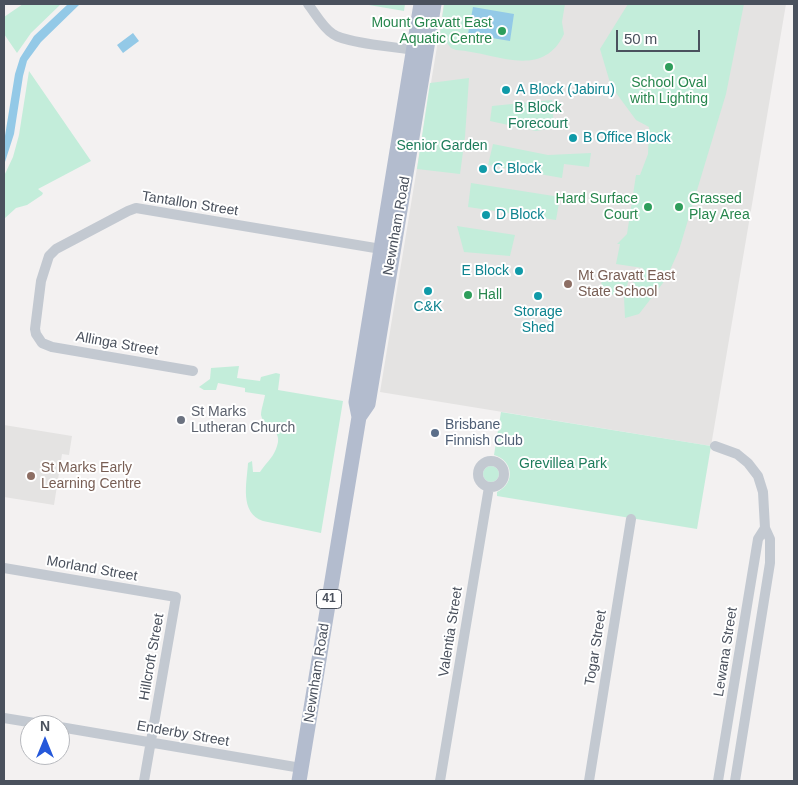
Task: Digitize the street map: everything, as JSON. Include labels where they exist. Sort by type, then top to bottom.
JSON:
[{"type":"main road","name":"Newnham Road","points":[[300,775],[359,417],[368,404],[421,4]]},
{"type":"main road","name":"Newnham Road","points":[[387,250],[434,4]]},
{"type":"street","points":[[308,4],[328,31],[334,35],[414,50]]},
{"type":"street","name":"Tantallon Street","points":[[38,338],[35,324],[41,281],[49,256],[52,252],[132,209],[141,208],[387,250]]},
{"type":"street","name":"Allinga Street","points":[[38,338],[52,347],[193,371]]},
{"type":"street","name":"Lewana Street","points":[[715,446],[737,454],[758,476],[763,492],[764,528],[770,539],[770,563],[735,781]]},
{"type":"street","name":"Valentia Street","points":[[440,781],[489,487]]},
{"type":"street","name":"Togar Street","points":[[589,781],[631,519]]},
{"type":"street","name":"Lewana Street","points":[[718,781],[758,539],[764,528]]},
{"type":"street","name":"Morland Street","points":[[4,568],[176,597]]},
{"type":"street","name":"Hillcroft Street","points":[[144,781],[176,597]]},
{"type":"street","points":[[4,718],[20,721]]},
{"type":"street","name":"Enderby Street","points":[[70,729],[150,742],[300,775]]},
{"type":"shaded area","name":"Mt Gravatt East State School","points":[[444,4],[786,4],[711,446],[380,392]]},
{"type":"shaded area","name":"St Marks Early Learning Centre","points":[[4,425],[72,436],[69,455],[62,454],[54,505],[4,497]]},
{"type":"green space","points":[[23,4],[61,4],[31,33],[17,53],[4,34],[4,17]]},
{"type":"green space","points":[[363,4],[405,4],[404,11]]},
{"type":"green space","name":"Mount Gravatt East Aquatic Centre","points":[[444,4],[565,4],[562,22],[564,34],[555,48],[543,57],[530,60],[501,58],[456,50],[451,48],[440,34]]},
{"type":"green space","points":[[628,4],[744,4],[726,94],[679,250],[666,279],[639,314],[625,318],[624,297],[600,292],[603,273],[629,277],[625,295],[643,268],[616,264],[620,244],[617,244],[627,234],[636,175],[640,175],[648,154],[649,127],[636,120],[611,86],[600,49]]},
{"type":"green space","points":[[29,71],[91,161],[38,189],[43,193],[42,195],[27,205],[16,208],[4,219],[4,176],[13,157],[19,135]]},
{"type":"green space","name":"Senior Garden","points":[[469,78],[465,137],[460,174],[417,169],[430,83]]},
{"type":"green space","name":"B Block Forecourt","points":[[552,100],[554,128],[536,131],[490,121],[492,106]]},
{"type":"green space","points":[[493,144],[548,155],[591,153],[589,167],[564,164],[562,178],[488,165]]},
{"type":"green space","points":[[471,183],[560,197],[556,220],[468,207]]},
{"type":"green space","points":[[457,226],[515,235],[510,256],[464,252]]},
{"type":"green space","points":[[239,366],[237,378],[260,381],[261,377],[276,373],[280,374],[278,390],[343,401],[321,533],[263,521],[255,517],[250,511],[246,496],[248,463],[252,461],[253,472],[260,472],[273,456],[278,442],[276,433],[266,424],[261,415],[265,395],[245,392],[245,388],[218,383],[216,390],[204,390],[199,387],[210,379],[211,368]]},
{"type":"green space","name":"Grevillea Park","points":[[501,412],[711,446],[697,529],[497,496],[497,492],[507,483],[510,472],[505,462],[494,455]]},
{"type":"green space","points":[[491,466],[497,468],[499,474],[497,480],[491,482],[485,480],[483,474],[485,468]]},
{"type":"water","points":[[68,4],[80,4],[41,42],[27,61],[14,134],[4,165],[4,142],[15,74],[20,58],[34,36]]},
{"type":"water","points":[[473,7],[514,14],[510,41],[468,34]]},
{"type":"water","points":[[133,33],[139,41],[123,53],[117,45]]},
{"type":"place","name":"Mount Gravatt East Aquatic Centre","points":[[502,31]]},
{"type":"place","name":"School Oval with Lighting","points":[[669,67]]},
{"type":"place","name":"A Block (Jabiru)","points":[[506,90]]},
{"type":"place","name":"B Office Block","points":[[573,138]]},
{"type":"place","name":"C Block","points":[[483,169]]},
{"type":"place","name":"Hard Surface Court","points":[[648,207]]},
{"type":"place","name":"Grassed Play Area","points":[[679,207]]},
{"type":"place","name":"D Block","points":[[486,215]]},
{"type":"place","name":"E Block","points":[[519,271]]},
{"type":"place","name":"Mt Gravatt East State School","points":[[568,284]]},
{"type":"place","name":"C&K","points":[[428,291]]},
{"type":"place","name":"Hall","points":[[468,295]]},
{"type":"place","name":"Storage Shed","points":[[538,296]]},
{"type":"place","name":"St Marks Lutheran Church","points":[[181,420]]},
{"type":"place","name":"Brisbane Finnish Club","points":[[435,433]]},
{"type":"place","name":"St Marks Early Learning Centre","points":[[31,476]]}]
